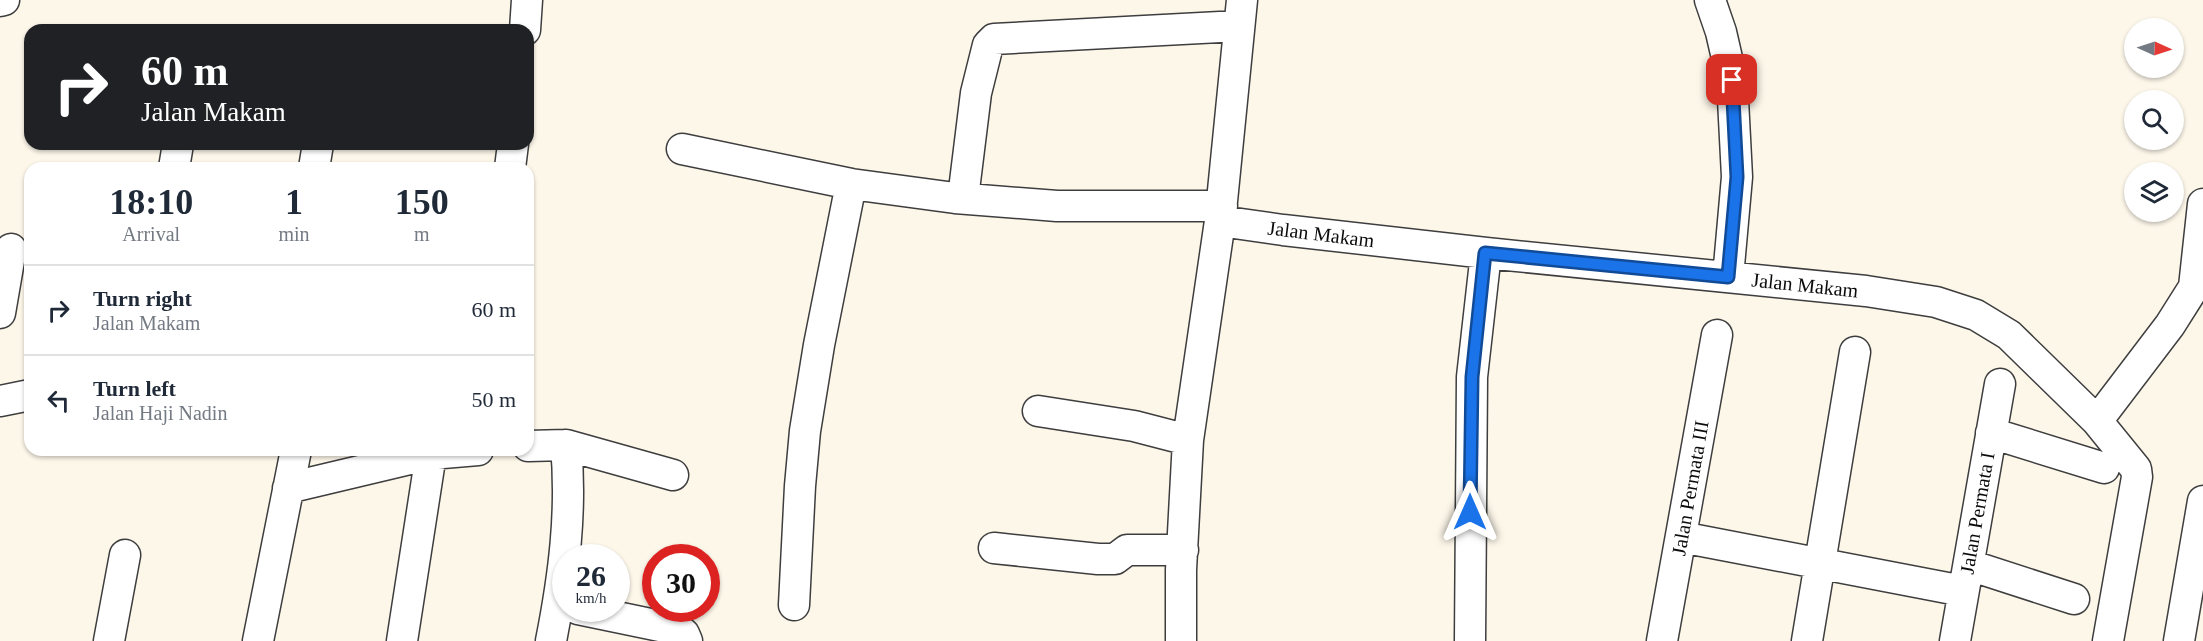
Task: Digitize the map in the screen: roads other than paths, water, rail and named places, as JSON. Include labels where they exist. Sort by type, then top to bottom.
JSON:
[{"type":"street","points":[[525,24],[527,0]]},
{"type":"street","points":[[1710,0],[1721,32],[1732,80],[1737,177],[1728,277]]},
{"type":"street","points":[[963,198],[976,93],[988,45],[994,39],[1241,13],[1221,213],[1188,440],[1181,641]]},
{"type":"street","name":"Jalan Makam","points":[[682,149],[851,183],[963,198],[1057,206],[1221,213],[1283,230],[1485,253],[1866,291],[1936,302],[1977,315],[2009,335],[2097,421],[2132,464],[2137,477],[2108,641]]},
{"type":"street","points":[[794,605],[805,431],[819,345],[851,183]]},
{"type":"street","points":[[2097,421],[2170,325],[2194,287],[2203,204]]},
{"type":"street","points":[[0,313],[11,249]]},
{"type":"street","points":[[1470,641],[1472,377],[1485,253]]},
{"type":"street","name":"Jalan Permata III","points":[[1662,641],[1717,335]]},
{"type":"street","points":[[1806,641],[1856,352]]},
{"type":"street","name":"Jalan Permata I","points":[[1955,641],[2000,384]]},
{"type":"street","points":[[0,400],[24,396]]},
{"type":"street","points":[[1038,411],[1134,426],[1188,440]]},
{"type":"street","points":[[1991,433],[2104,468]]},
{"type":"street","points":[[534,446],[566,445],[673,475]]},
{"type":"street","points":[[566,445],[569,483],[568,544]]},
{"type":"street","points":[[258,641],[292,470],[414,456]]},
{"type":"street","points":[[402,641],[431,456]]},
{"type":"street","points":[[2179,641],[2203,501]]},
{"type":"street","points":[[1681,537],[1820,564],[1966,578],[2074,599]]},
{"type":"street","points":[[994,548],[1098,559],[1115,559],[1127,550],[1183,550]]},
{"type":"street","points":[[109,641],[125,555]]},
{"type":"street","points":[[630,620],[679,630],[687,641]]},
{"type":"street","points":[[551,641],[560,622]]}]
